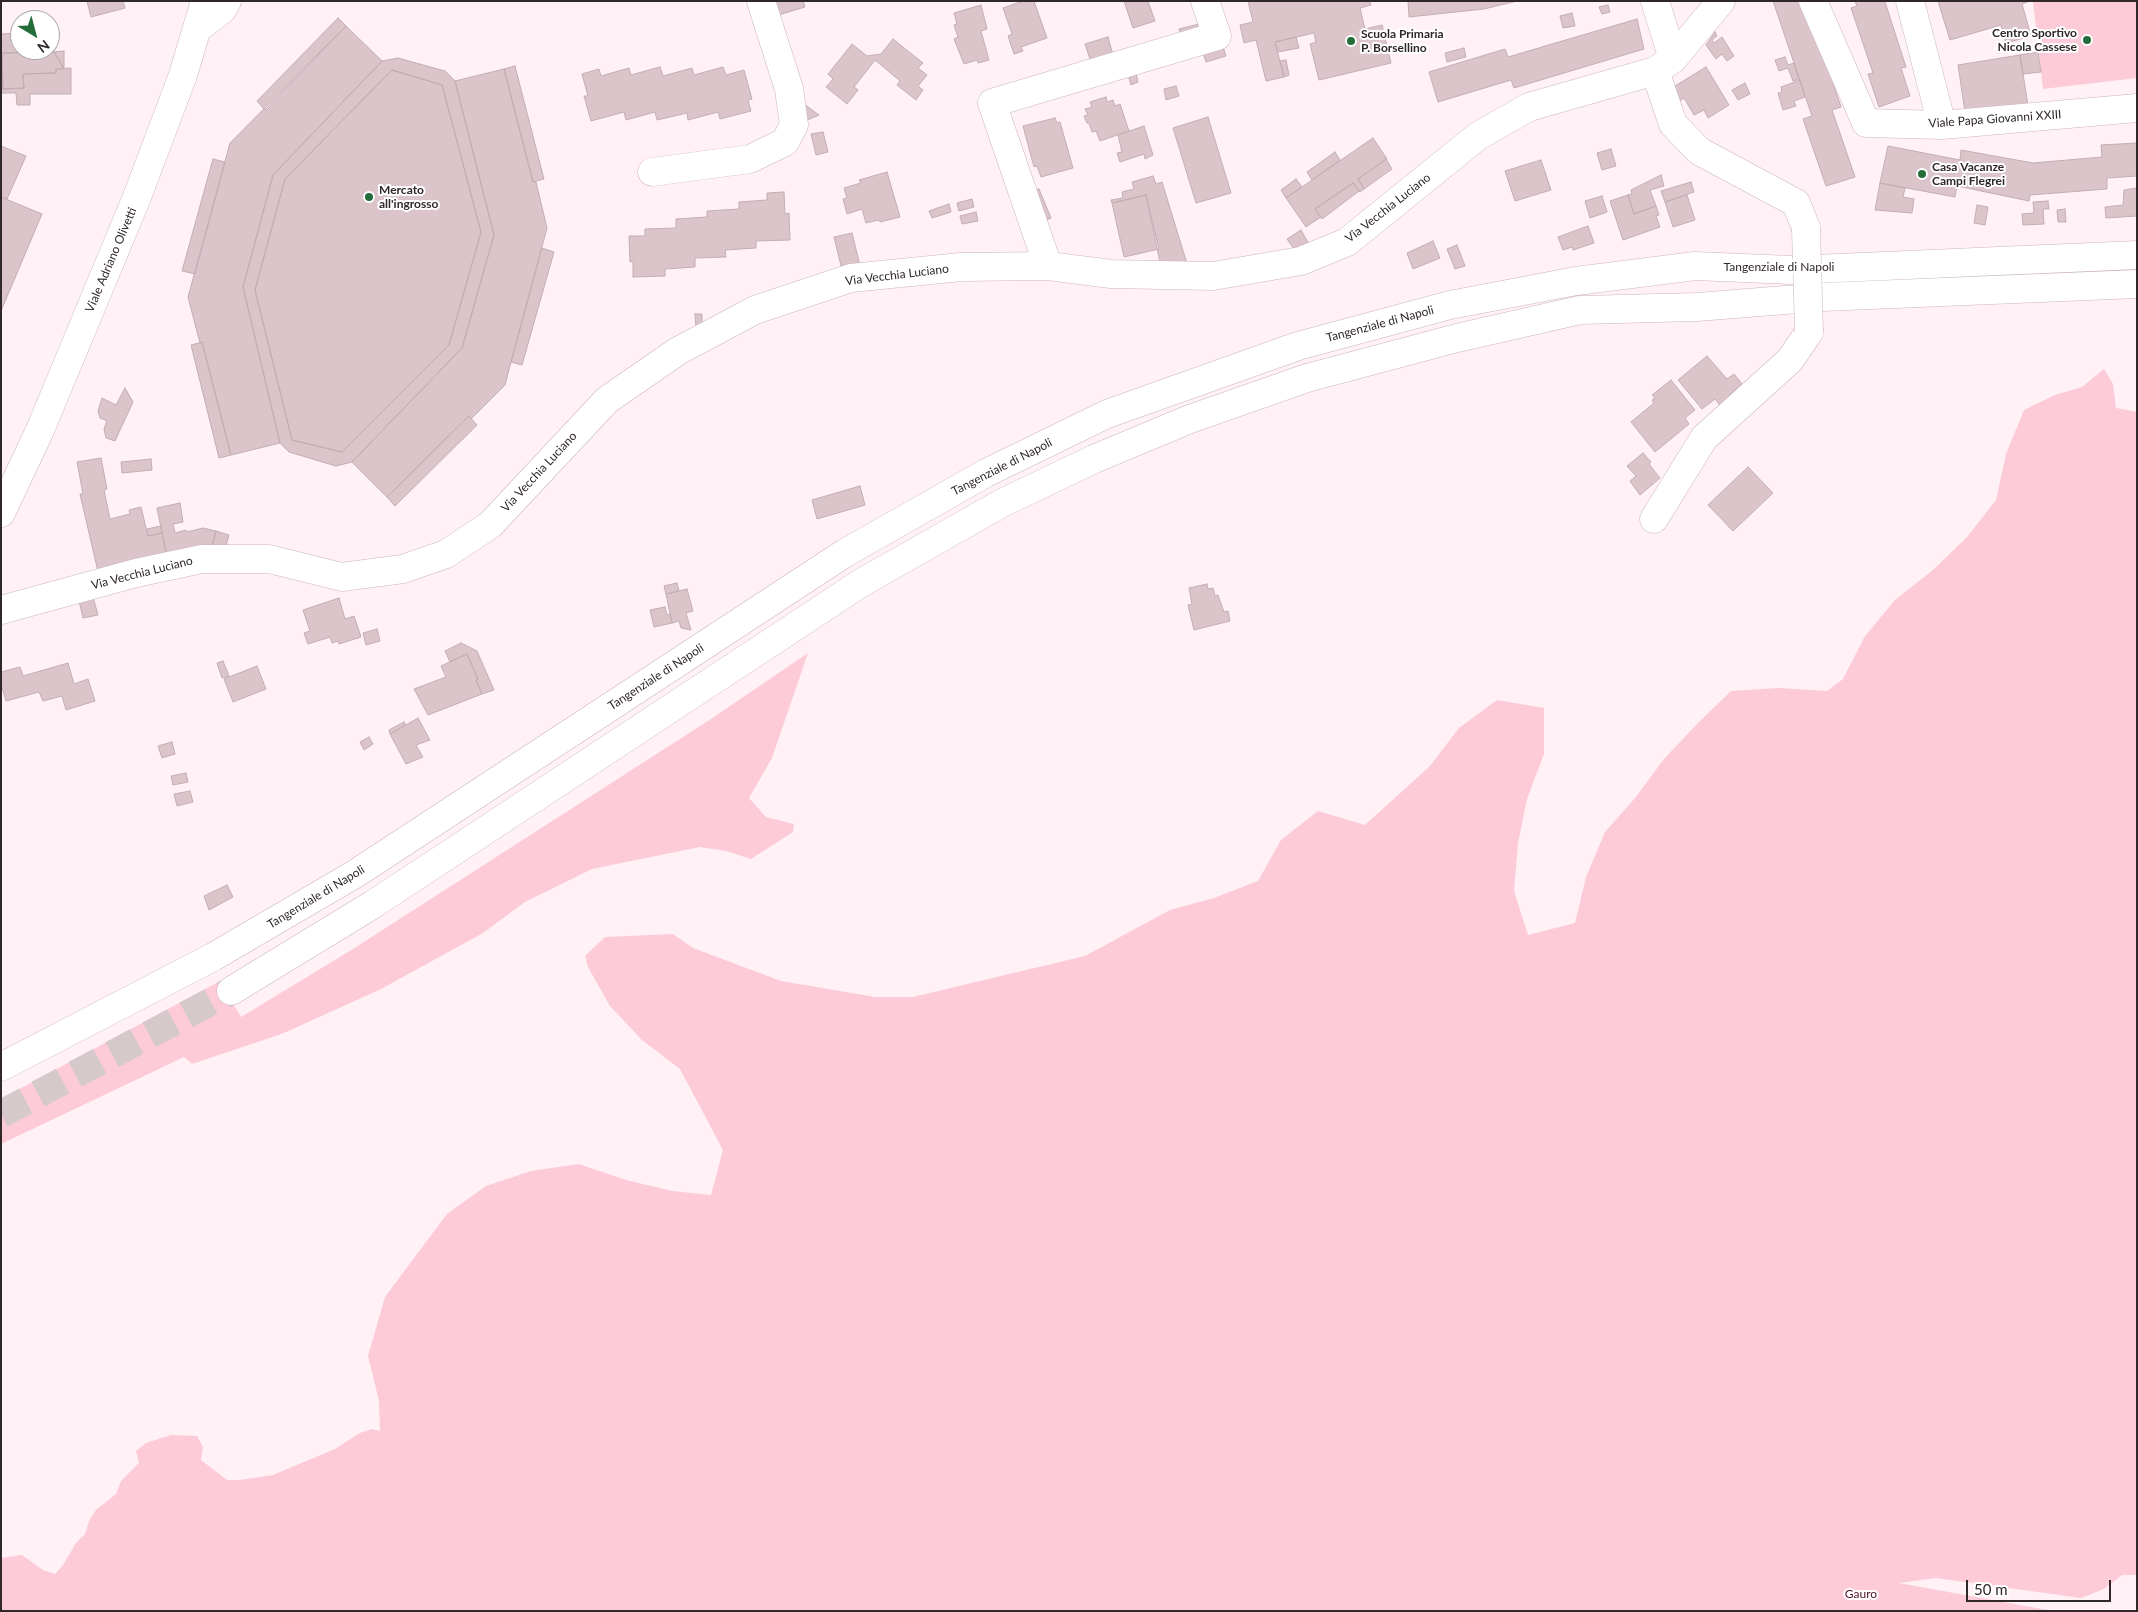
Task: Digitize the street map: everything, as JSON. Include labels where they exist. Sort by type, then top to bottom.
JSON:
[{"type":"main road","name":"Viale Adriano Olivetti","points":[[1,513],[40,430],[138,196],[198,28],[205,1]]},
{"type":"main road","points":[[198,28],[222,10],[227,1]]},
{"type":"main road","points":[[652,172],[750,159],[785,142],[794,125],[789,89],[761,1]]},
{"type":"main road","points":[[1048,266],[992,103],[1217,36],[1205,1]]},
{"type":"main road","points":[[1654,519],[1704,438],[1790,360],[1809,332],[1806,228],[1796,203],[1699,151],[1673,124],[1655,1]]},
{"type":"main road","points":[[1664,65],[1720,1]]},
{"type":"main road","name":"Viale Papa Giovanni XXIII","points":[[1813,1],[1866,123],[1942,125],[2137,108]]},
{"type":"main road","points":[[1910,1],[1942,125]]},
{"type":"main road","name":"Via Vecchia Luciano","points":[[1,610],[136,573],[202,559],[269,559],[342,577],[403,569],[446,554],[490,525],[607,400],[678,351],[755,310],[851,278],[961,268],[1048,266],[1111,274],[1214,276],[1301,262],[1347,242],[1478,136],[1529,107],[1664,65]]},
{"type":"main road","name":"Tangenziale di Napoli","points":[[1,1067],[213,957],[355,874],[845,553],[986,473],[1107,414],[1298,346],[1450,305],[1576,281],[1695,266],[1792,270],[2137,255]]},
{"type":"main road","points":[[232,992],[381,899],[861,583],[1002,503],[1094,459],[1190,419],[1307,378],[1457,338],[1580,310],[1697,307],[1823,297],[2137,284]]},
{"type":"green space","name":"Centro Sportivo Nicola Cassese","points":[[2033,1],[2137,1],[2137,78],[2043,89]]},
{"type":"green space","name":"Gauro","points":[[2104,369],[2113,384],[2116,408],[2137,412],[2137,1575],[2122,1575],[2104,1589],[2081,1598],[1936,1578],[1899,1583],[2053,1611],[1,1611],[1,1558],[22,1555],[43,1570],[55,1574],[63,1565],[76,1543],[85,1534],[89,1521],[96,1510],[116,1494],[121,1481],[139,1463],[136,1451],[146,1443],[171,1435],[197,1436],[203,1447],[201,1460],[227,1480],[240,1480],[273,1475],[335,1449],[360,1433],[372,1429],[380,1431],[379,1401],[368,1356],[385,1297],[447,1214],[486,1186],[531,1171],[579,1164],[626,1180],[672,1191],[711,1195],[723,1150],[680,1069],[642,1040],[610,1006],[588,967],[585,956],[605,937],[673,934],[693,948],[781,981],[875,997],[913,997],[1085,956],[1170,910],[1214,898],[1258,881],[1281,840],[1318,811],[1365,825],[1430,766],[1459,728],[1497,700],[1544,708],[1544,754],[1527,799],[1518,843],[1514,891],[1528,935],[1575,923],[1586,877],[1605,832],[1636,797],[1664,759],[1697,724],[1731,691],[1779,688],[1827,691],[1843,679],[1865,636],[1895,600],[1933,570],[1967,537],[1996,500],[2006,454],[2024,410],[2055,395],[2082,387]]},
{"type":"green space","points":[[808,653],[772,758],[749,798],[766,817],[794,824],[793,832],[751,859],[726,851],[700,847],[592,869],[525,902],[483,933],[381,989],[284,1033],[192,1064],[184,1057],[1,1144],[1,1099],[220,981],[241,1017],[353,949],[711,719]]},
{"type":"building","points":[[87,1],[123,1],[125,8],[91,17]]},
{"type":"building","points":[[771,1],[803,1],[805,7],[775,16]]},
{"type":"building","points":[[1023,1],[1034,1],[1047,38],[1021,47],[1023,51],[1014,54],[1008,36],[1012,34],[1003,8]]},
{"type":"building","points":[[1124,1],[1148,1],[1155,21],[1133,28]]},
{"type":"building","name":"Scuola Primaria P. Borsellino","points":[[1248,1],[1370,1],[1371,5],[1360,8],[1365,29],[1382,25],[1391,63],[1319,80],[1310,44],[1316,42],[1314,33],[1275,42],[1284,77],[1266,81],[1256,40],[1244,43],[1240,25],[1253,22]]},
{"type":"building","points":[[1408,1],[1517,1],[1484,9],[1409,17]]},
{"type":"building","points":[[1773,1],[1805,1],[1841,107],[1832,110],[1855,177],[1826,186],[1803,119],[1812,116]]},
{"type":"building","points":[[1855,1],[1887,1],[1885,2],[1906,67],[1901,68],[1910,96],[1879,107],[1868,74],[1873,73],[1851,8],[1857,6]]},
{"type":"building","points":[[1938,1],[2030,1],[2022,4],[2031,36],[2006,43],[2001,25],[1950,40]]},
{"type":"building","points":[[981,5],[987,29],[981,31],[989,60],[978,63],[977,60],[964,64],[954,39],[958,37],[954,25],[957,24],[954,13]]},
{"type":"building","points":[[1608,5],[1610,12],[1602,14],[1599,7]]},
{"type":"building","points":[[1572,13],[1575,26],[1563,28],[1560,16]]},
{"type":"building","points":[[338,18],[346,26],[265,110],[257,101]]},
{"type":"building","points":[[1637,19],[1644,49],[1514,88],[1511,80],[1438,102],[1429,72],[1505,49],[1508,57]]},
{"type":"building","points":[[1203,23],[1206,32],[1182,39],[1179,29]]},
{"type":"building","points":[[346,26],[382,61],[273,175],[243,287],[280,443],[231,455],[202,342],[200,343],[188,297],[230,143]]},
{"type":"building","points":[[1715,32],[1717,36],[1712,40],[1714,43],[1722,37],[1734,56],[1727,61],[1722,54],[1716,59],[1706,45]]},
{"type":"building","points":[[1,34],[10,34],[10,53],[2,53],[3,89],[24,88],[23,74],[56,73],[56,69],[71,68],[71,94],[30,94],[30,105],[17,105],[16,93],[1,93]]},
{"type":"building","points":[[1108,37],[1115,62],[1093,68],[1085,44]]},
{"type":"building","points":[[1296,37],[1299,48],[1278,52],[1275,42]]},
{"type":"building","points":[[893,39],[923,63],[918,68],[927,75],[918,86],[923,90],[916,100],[897,85],[900,81],[875,60],[854,87],[858,90],[847,104],[826,87],[833,79],[828,74],[852,44],[867,56],[881,54]]},
{"type":"building","points":[[1222,44],[1226,56],[1206,62],[1202,50]]},
{"type":"building","points":[[1464,48],[1466,57],[1447,62],[1445,53]]},
{"type":"building","points":[[60,51],[64,51],[64,69],[59,60]]},
{"type":"building","points":[[2038,52],[2041,72],[2023,74],[2020,55]]},
{"type":"building","points":[[2,53],[10,53],[10,60],[59,60],[64,69],[56,69],[56,73],[23,74],[24,88],[3,89]]},
{"type":"building","points":[[2020,55],[2029,112],[1965,112],[1958,65]]},
{"type":"building","points":[[1785,57],[1788,65],[1794,63],[1799,79],[1793,81],[1788,68],[1779,71],[1775,60]]},
{"type":"building","points":[[398,58],[445,71],[455,81],[494,235],[462,348],[352,462],[336,466],[289,452],[280,443],[243,287],[273,175],[382,61]],"holes":[[[392,70],[442,85],[481,232],[449,345],[342,452],[292,440],[255,290],[285,179]]]},
{"type":"building","points":[[1286,60],[1289,75],[1284,77],[1280,61]]},
{"type":"building","points":[[515,66],[544,179],[533,182],[504,69]]},
{"type":"building","points":[[660,67],[663,76],[692,68],[694,75],[723,67],[726,75],[744,70],[752,99],[748,100],[751,111],[720,119],[718,112],[688,120],[687,113],[657,120],[655,112],[626,120],[624,112],[591,121],[584,96],[588,96],[582,74],[599,69],[601,76],[629,68],[631,75]]},
{"type":"building","points":[[1706,67],[1729,105],[1708,118],[1704,110],[1694,115],[1684,98],[1678,102],[1670,89]]},
{"type":"building","points":[[504,69],[533,182],[536,182],[547,228],[505,385],[471,419],[469,416],[387,497],[352,462],[462,348],[494,235],[455,81]]},
{"type":"building","points":[[1135,69],[1138,82],[1131,85],[1127,71]]},
{"type":"building","points":[[392,70],[442,85],[481,232],[449,345],[342,452],[292,440],[255,290],[285,179]]},
{"type":"building","points":[[1800,80],[1805,97],[1794,101],[1796,106],[1783,110],[1778,93],[1782,92],[1781,87]]},
{"type":"building","points":[[1745,83],[1750,94],[1738,100],[1732,90]]},
{"type":"building","points":[[1176,86],[1179,96],[1166,100],[1164,89]]},
{"type":"building","points":[[1106,97],[1107,102],[1113,100],[1115,106],[1120,104],[1129,131],[1100,141],[1096,131],[1092,132],[1084,116],[1088,115],[1085,109],[1092,107],[1090,102]]},
{"type":"building","points":[[797,99],[819,115],[803,122]]},
{"type":"building","points":[[1208,117],[1231,193],[1196,203],[1173,128]]},
{"type":"building","points":[[1055,118],[1057,123],[1060,122],[1073,168],[1041,177],[1037,166],[1034,167],[1023,126]]},
{"type":"building","points":[[1144,126],[1153,155],[1145,159],[1144,154],[1120,162],[1117,153],[1122,152],[1118,135]]},
{"type":"building","points":[[823,132],[828,152],[816,155],[811,134]]},
{"type":"building","points":[[1373,138],[1387,159],[1358,179],[1364,189],[1360,192],[1353,183],[1315,209],[1321,217],[1306,227],[1286,198]]},
{"type":"building","points":[[2137,143],[2137,176],[2107,178],[2107,189],[2030,195],[2029,201],[1957,186],[1955,197],[1880,183],[1888,146],[1960,160],[1961,150],[2033,163],[2102,157],[2101,145]]},
{"type":"building","points":[[1,146],[26,156],[7,199],[1,197]]},
{"type":"building","points":[[1611,149],[1616,166],[1602,170],[1597,153]]},
{"type":"building","points":[[1335,152],[1340,160],[1312,180],[1307,172]]},
{"type":"building","points":[[213,159],[225,162],[195,274],[182,271]]},
{"type":"building","points":[[1386,159],[1392,169],[1364,189],[1358,179]]},
{"type":"building","points":[[1541,160],[1551,190],[1515,201],[1505,171]]},
{"type":"building","points":[[887,172],[900,217],[866,223],[862,209],[847,214],[843,199],[847,198],[844,188],[861,183],[859,180]]},
{"type":"building","points":[[1661,175],[1664,186],[1650,190],[1656,206],[1634,214],[1628,195],[1632,194],[1631,190]]},
{"type":"building","points":[[1153,176],[1156,184],[1162,182],[1188,267],[1161,267],[1146,195],[1112,203],[1111,200],[1123,198],[1122,192],[1134,189],[1132,182]]},
{"type":"building","points":[[1296,179],[1302,187],[1286,198],[1281,190]]},
{"type":"building","points":[[1691,182],[1694,192],[1665,202],[1661,191]]},
{"type":"building","points":[[1353,183],[1359,191],[1322,219],[1315,209]]},
{"type":"building","points":[[1880,183],[1905,188],[1903,197],[1914,199],[1912,213],[1875,210]]},
{"type":"building","points":[[2137,188],[2137,216],[2106,218],[2105,207],[2123,205],[2124,190]]},
{"type":"building","points":[[1039,189],[1051,218],[1038,223],[1027,193]]},
{"type":"building","points":[[784,192],[785,214],[789,213],[790,240],[756,241],[756,248],[725,250],[726,257],[695,258],[695,267],[665,269],[665,276],[633,277],[633,261],[630,262],[629,236],[645,236],[645,229],[676,228],[676,219],[707,217],[707,211],[739,209],[739,202],[767,200],[767,193]]},
{"type":"building","points":[[1146,195],[1159,249],[1124,257],[1112,203]]},
{"type":"building","points":[[1628,195],[1634,214],[1656,206],[1659,215],[1656,216],[1660,227],[1623,240],[1610,201]]},
{"type":"building","points":[[1687,195],[1695,220],[1673,227],[1665,202]]},
{"type":"building","points":[[1602,196],[1607,212],[1590,218],[1585,201]]},
{"type":"building","points":[[1,197],[42,214],[1,311]]},
{"type":"building","points":[[972,199],[974,207],[959,211],[957,203]]},
{"type":"building","points":[[2048,201],[2049,209],[2043,209],[2044,224],[2023,225],[2022,214],[2034,213],[2033,202]]},
{"type":"building","points":[[949,204],[951,212],[932,218],[929,211]]},
{"type":"building","points":[[1977,205],[1988,207],[1985,225],[1974,223]]},
{"type":"building","points":[[2065,209],[2066,222],[2058,222],[2057,210]]},
{"type":"building","points":[[976,212],[978,221],[962,224],[960,216]]},
{"type":"building","points":[[1588,226],[1594,243],[1573,250],[1572,247],[1563,250],[1558,237]]},
{"type":"building","points":[[1301,230],[1313,251],[1298,255],[1287,239]]},
{"type":"building","points":[[852,233],[861,270],[843,274],[834,237]]},
{"type":"building","points":[[1433,241],[1440,258],[1413,269],[1407,253]]},
{"type":"building","points":[[1457,245],[1465,266],[1455,269],[1447,249]]},
{"type":"building","points":[[542,248],[554,252],[522,365],[511,362]]},
{"type":"building","points":[[695,314],[702,314],[702,324],[696,327]]},
{"type":"building","points":[[202,342],[231,455],[219,458],[191,345]]},
{"type":"building","points":[[1707,356],[1727,379],[1734,374],[1742,384],[1729,395],[1733,399],[1722,408],[1715,399],[1702,409],[1678,380]]},
{"type":"building","points":[[1671,380],[1695,410],[1685,418],[1689,424],[1655,452],[1631,422],[1654,403],[1652,400],[1655,398],[1652,395]]},
{"type":"building","points":[[125,388],[133,402],[115,441],[106,438],[104,429],[107,421],[100,418],[98,411],[102,398],[116,405]]},
{"type":"building","points":[[469,416],[477,425],[395,506],[387,497]]},
{"type":"building","points":[[1643,453],[1651,462],[1649,464],[1660,478],[1640,495],[1630,481],[1636,476],[1627,466]]},
{"type":"building","points":[[101,458],[107,489],[104,490],[110,519],[130,514],[129,510],[141,507],[148,536],[162,533],[167,557],[99,576],[80,494],[83,494],[77,462]]},
{"type":"building","points":[[151,459],[152,470],[122,473],[121,462]]},
{"type":"building","points":[[1748,467],[1773,493],[1733,531],[1708,505]]},
{"type":"building","points":[[860,486],[865,505],[817,519],[812,500]]},
{"type":"building","points":[[180,503],[183,522],[173,524],[175,533],[203,528],[216,531],[212,546],[167,557],[157,508]]},
{"type":"building","points":[[161,526],[162,533],[148,536],[147,529]]},
{"type":"building","points":[[216,531],[229,535],[225,550],[212,546]]},
{"type":"building","points":[[677,583],[679,591],[666,594],[664,586]]},
{"type":"building","points":[[1207,584],[1208,589],[1213,588],[1215,596],[1218,595],[1224,612],[1228,611],[1230,621],[1194,630],[1188,605],[1192,604],[1189,588]]},
{"type":"building","points":[[687,589],[693,611],[686,613],[691,630],[681,628],[679,621],[672,623],[666,594]]},
{"type":"building","points":[[93,597],[98,615],[83,618],[79,601]]},
{"type":"building","points":[[339,598],[345,619],[354,616],[361,637],[339,644],[338,641],[332,643],[330,637],[308,644],[304,633],[310,631],[303,610]]},
{"type":"building","points":[[665,607],[667,615],[670,614],[672,623],[654,627],[650,610]]},
{"type":"building","points":[[377,629],[380,641],[366,645],[363,633]]},
{"type":"building","points":[[461,643],[477,651],[494,690],[482,694],[476,680],[478,679],[467,654],[450,662],[445,651]]},
{"type":"building","points":[[467,654],[478,679],[476,680],[482,694],[428,715],[414,689],[446,677],[441,666]]},
{"type":"building","points":[[223,661],[229,676],[222,678],[217,663]]},
{"type":"building","points":[[68,663],[74,684],[88,679],[95,701],[66,710],[62,696],[43,701],[39,692],[6,701],[1,684],[1,672],[20,667],[23,676]]},
{"type":"building","points":[[257,666],[266,689],[233,702],[224,679]]},
{"type":"building","points":[[418,718],[430,740],[416,745],[423,757],[406,764],[390,734]]},
{"type":"building","points":[[404,722],[406,725],[390,734],[389,730]]},
{"type":"building","points":[[369,737],[373,744],[364,750],[360,742]]},
{"type":"building","points":[[172,742],[175,754],[162,758],[158,746]]},
{"type":"building","points":[[186,773],[188,782],[173,785],[171,776]]},
{"type":"building","points":[[190,791],[193,802],[177,806],[174,794]]},
{"type":"building","points":[[227,885],[233,897],[209,910],[204,896]]},
{"type":"tunnel","points":[[1,1114],[231,991]]},
{"type":"place","name":"Centro Sportivo Nicola Cassese","points":[[2087,40]]},
{"type":"place","name":"Scuola Primaria P. Borsellino","points":[[1351,41]]},
{"type":"place","name":"Casa Vacanze Campi Flegrei","points":[[1922,174]]},
{"type":"place","name":"Mercato all'ingrosso","points":[[369,197]]}]
